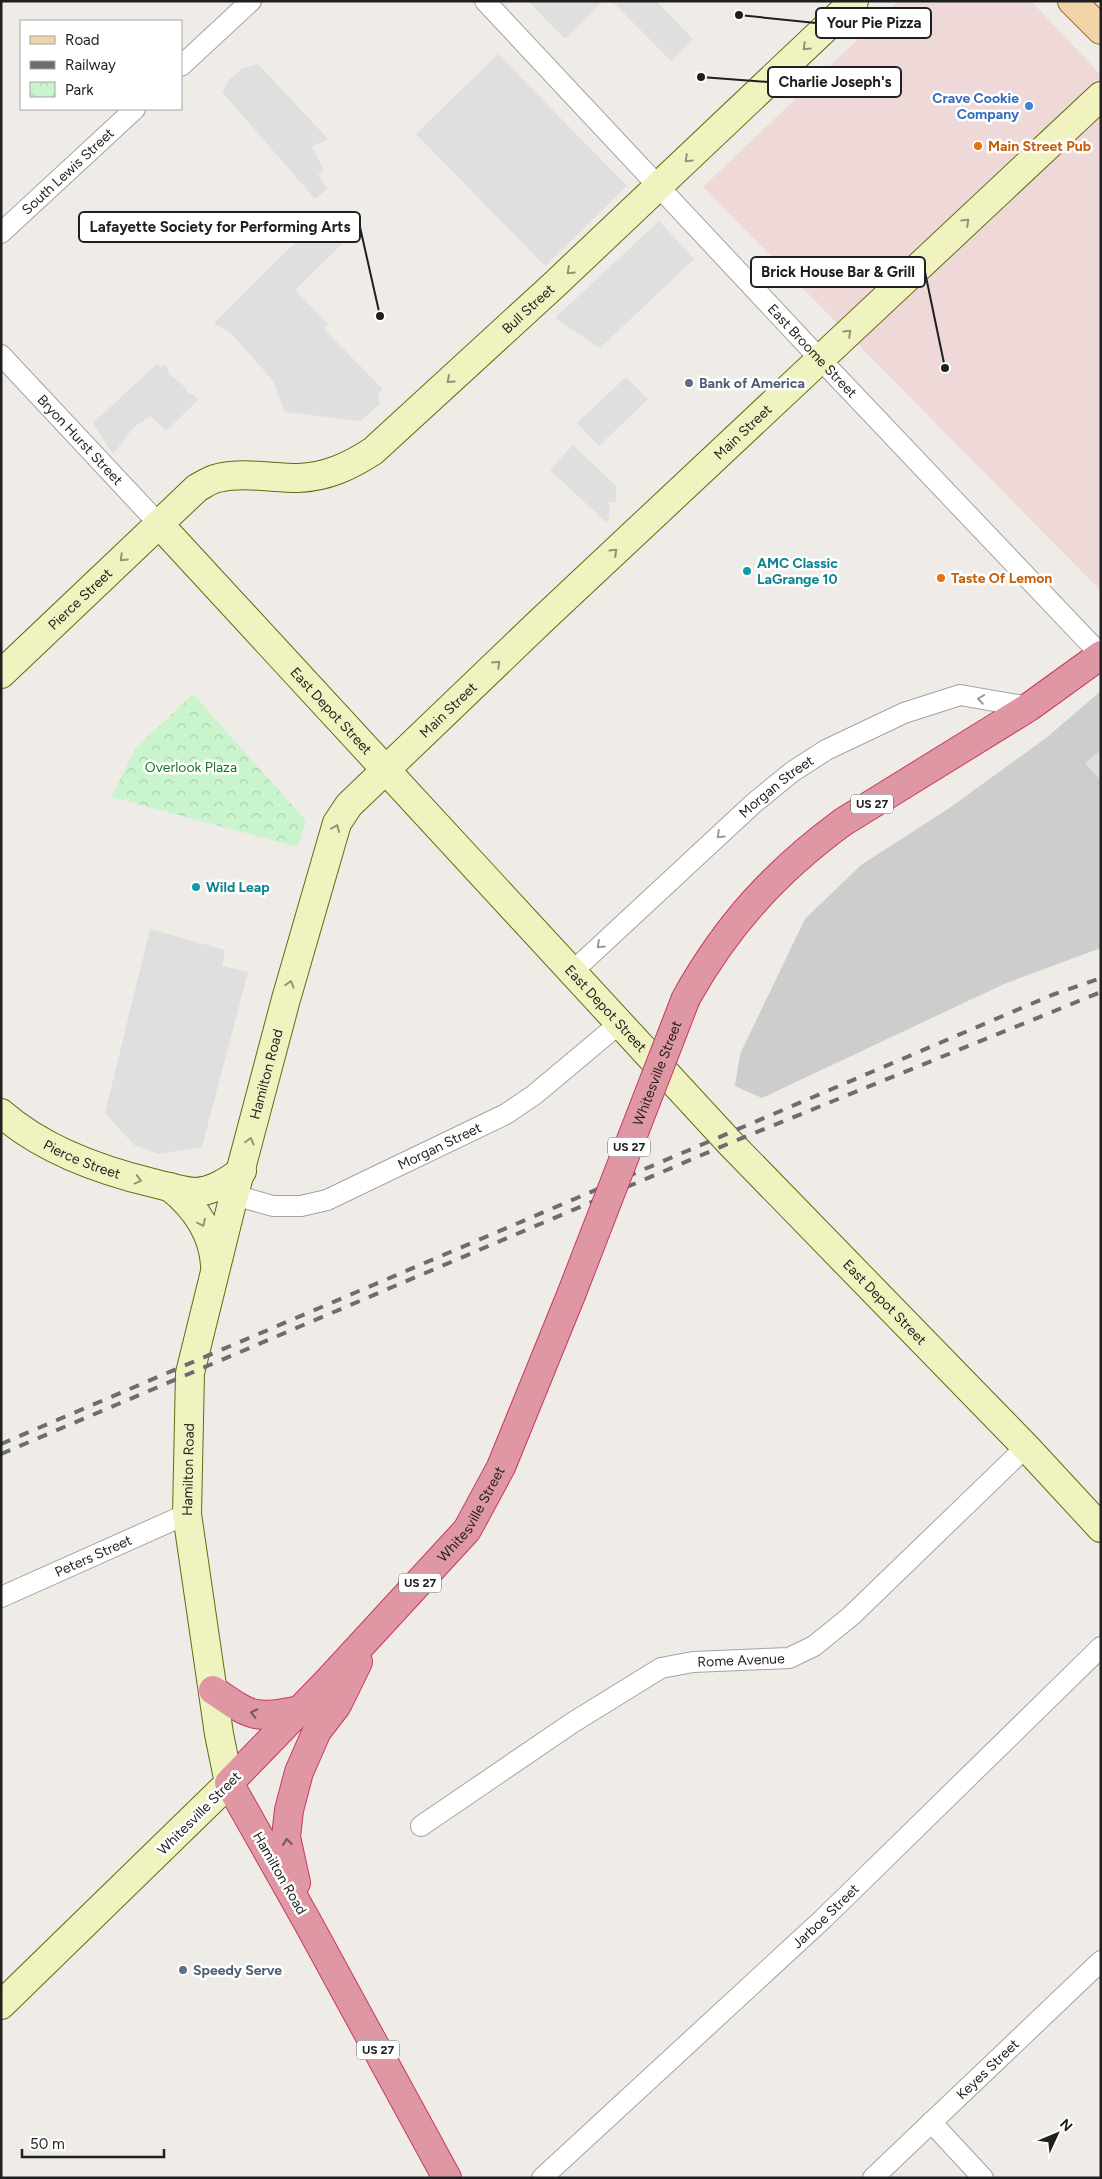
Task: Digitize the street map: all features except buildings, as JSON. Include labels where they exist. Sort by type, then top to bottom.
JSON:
[{"type":"highway","name":"US 27","points":[[1029,707],[1101,655]]},
{"type":"highway","name":"Whitesville Street","points":[[229,1783],[371,1635],[467,1530],[501,1467],[571,1295],[686,998],[708,961],[742,913],[790,864],[843,822],[1029,707]]},
{"type":"highway","points":[[308,1923],[291,1869],[286,1837],[288,1810],[299,1772],[316,1731],[337,1705],[371,1635]]},
{"type":"highway","points":[[213,1690],[236,1708],[255,1715],[300,1710]]},
{"type":"highway","name":"Hamilton Road","points":[[229,1783],[308,1923],[447,2178]]},
{"type":"main road","points":[[1072,1],[1101,30]]},
{"type":"street","points":[[182,65],[251,1]]},
{"type":"street","name":"East Broome Street","points":[[485,1],[820,359],[1101,655]]},
{"type":"street","name":"Bull Street","points":[[158,524],[197,488],[216,478],[252,476],[300,478],[334,472],[354,464],[373,450],[554,286],[854,1]]},
{"type":"street","name":"Main Street","points":[[386,770],[542,620],[1101,96]]},
{"type":"street","name":"South Lewis Street","points":[[1,234],[134,110]]},
{"type":"street","name":"Bryon Hurst Street","points":[[1,355],[158,524]]},
{"type":"street","name":"Pierce Street","points":[[1,674],[158,524]]},
{"type":"street","name":"East Depot Street","points":[[158,524],[730,1144],[1026,1447],[1101,1528]]},
{"type":"street","name":"Morgan Street","points":[[572,972],[754,803],[792,772],[826,750],[904,713],[960,696],[1029,707]]},
{"type":"street","name":"Hamilton Road","points":[[229,1783],[187,1514],[190,1373],[286,999],[337,823],[349,805],[386,770]]},
{"type":"street","name":"Morgan Street","points":[[238,1183],[272,1206],[301,1206],[327,1200],[506,1114],[534,1095],[620,1024]]},
{"type":"street","name":"Pierce Street","points":[[1,1113],[27,1133],[58,1151],[118,1174],[194,1192],[204,1191],[223,1184],[238,1183]]},
{"type":"street","points":[[170,1187],[184,1198],[199,1216],[214,1252],[215,1273]]},
{"type":"street","name":"Rome Avenue","points":[[421,1826],[572,1723],[660,1668],[692,1662],[789,1658],[814,1646],[850,1616],[1026,1447]]},
{"type":"street","name":"Peters Street","points":[[1,1597],[187,1514]]},
{"type":"street","name":"Jarboe Street","points":[[542,2178],[823,1919],[1101,1647]]},
{"type":"street","name":"Whitesville Street","points":[[1,2005],[229,1783]]},
{"type":"street","name":"Keyes Street","points":[[873,2178],[1101,1961]]},
{"type":"street","points":[[931,2122],[983,2178]]},
{"type":"shaded area","points":[[528,1],[603,1],[565,39]]},
{"type":"shaded area","points":[[612,1],[656,1],[693,39],[671,61]]},
{"type":"shaded area","points":[[898,1],[1031,1],[1101,75],[1101,591],[703,187]]},
{"type":"shaded area","points":[[498,54],[627,186],[545,266],[416,134]]},
{"type":"shaded area","points":[[258,64],[328,139],[312,146],[324,171],[318,175],[327,189],[315,199],[222,92],[229,80],[241,69]]},
{"type":"shaded area","points":[[323,215],[347,239],[295,290],[328,324],[324,329],[383,389],[378,394],[380,404],[360,421],[285,412],[273,381],[232,334],[214,323]]},
{"type":"shaded area","points":[[659,221],[694,259],[600,348],[555,318]]},
{"type":"shaded area","points":[[157,364],[161,367],[166,365],[169,374],[186,388],[186,391],[199,399],[166,431],[151,416],[134,427],[113,454],[93,423]]},
{"type":"shaded area","points":[[626,377],[648,399],[599,446],[577,423]]},
{"type":"shaded area","points":[[573,445],[616,486],[616,502],[609,502],[609,519],[606,522],[550,470]]},
{"type":"shaded area","points":[[1101,691],[1101,948],[1004,984],[762,1098],[735,1086],[740,1054],[805,919],[861,865],[948,809],[1046,738]]},
{"type":"shaded area","points":[[1101,750],[1101,781],[1085,763]]},
{"type":"shaded area","points":[[150,929],[225,950],[222,966],[248,972],[202,1147],[158,1154],[134,1145],[105,1113]]},
{"type":"green space","name":"Overlook Plaza","points":[[193,694],[306,821],[298,847],[111,797],[136,748]]},
{"type":"railway","points":[[1,1444],[1052,995],[1101,978]]},
{"type":"railway","points":[[1,1454],[730,1143],[1101,992]]},
{"type":"place","name":"Your Pie Pizza","points":[[739,15]]},
{"type":"place","name":"Charlie Joseph's","points":[[701,77]]},
{"type":"place","name":"Crave Cookie Company","points":[[1029,106]]},
{"type":"place","name":"Main Street Pub","points":[[978,146]]},
{"type":"place","name":"Lafayette Society for Performing Arts","points":[[380,316]]},
{"type":"place","name":"Brick House Bar & Grill","points":[[945,368]]},
{"type":"place","name":"Bank of America","points":[[689,383]]},
{"type":"place","name":"AMC Classic LaGrange 10","points":[[747,571]]},
{"type":"place","name":"Taste Of Lemon","points":[[941,578]]},
{"type":"place","name":"Wild Leap","points":[[196,887]]},
{"type":"place","name":"Speedy Serve","points":[[183,1970]]}]
